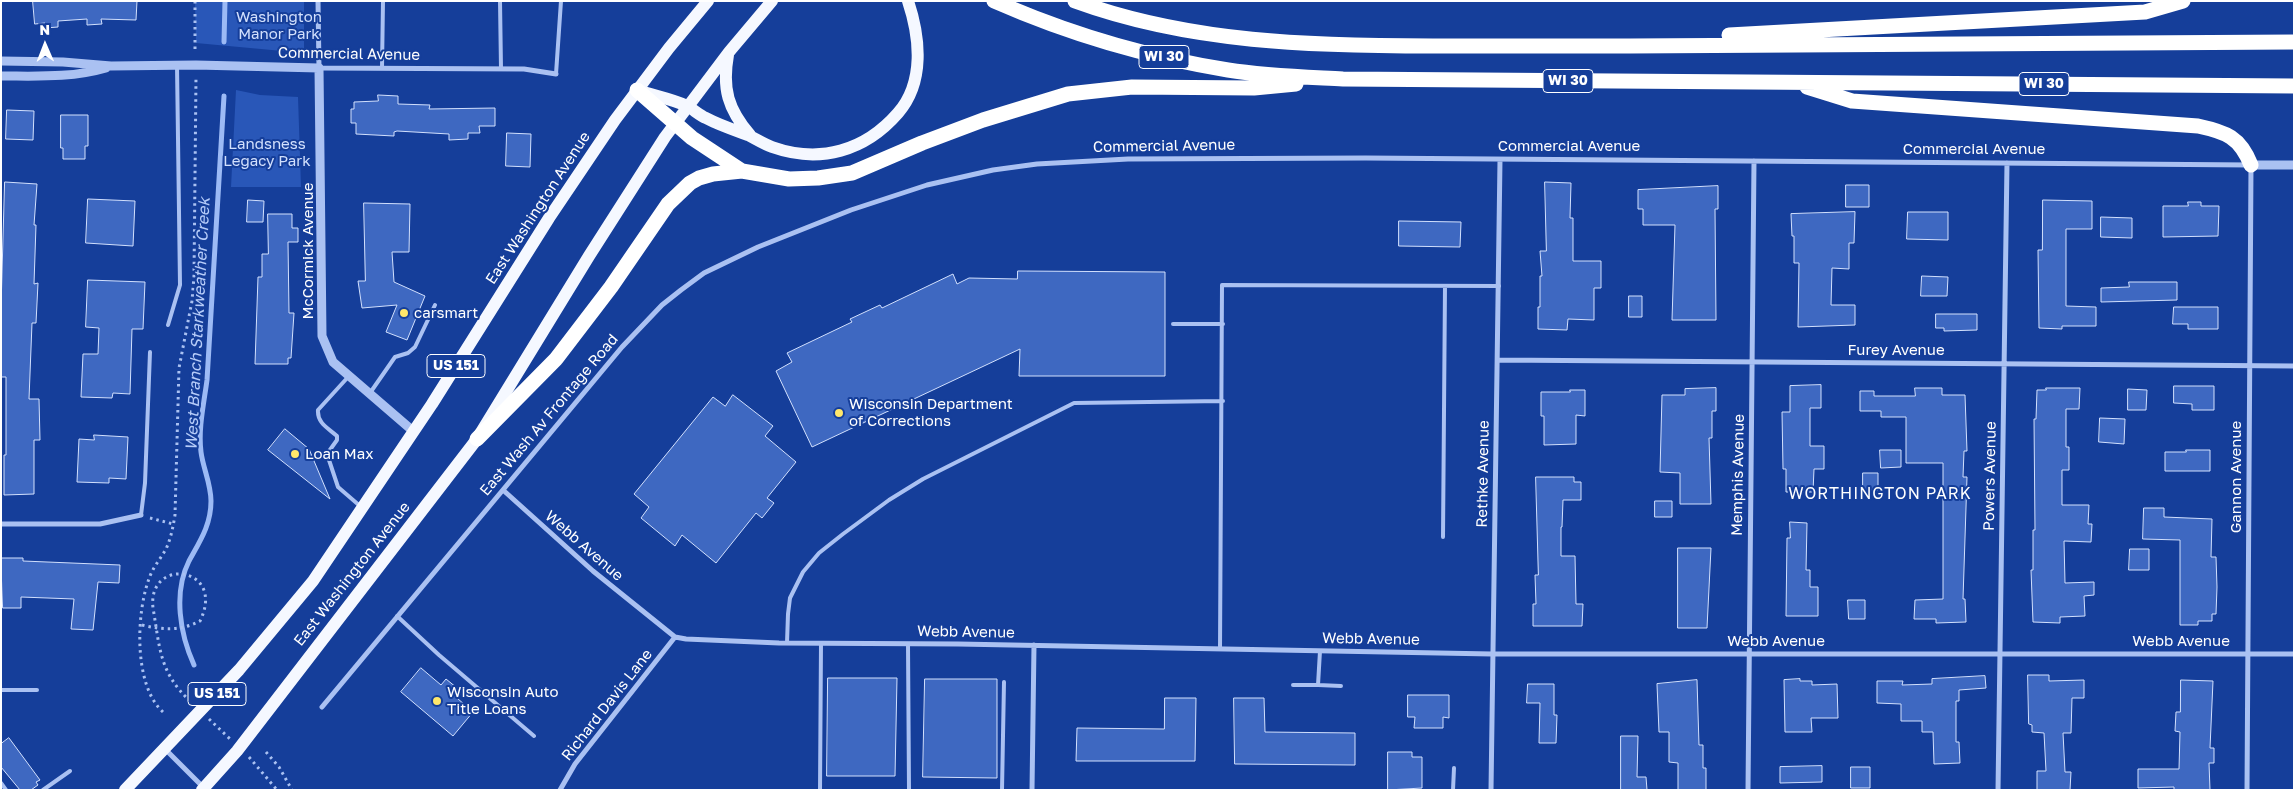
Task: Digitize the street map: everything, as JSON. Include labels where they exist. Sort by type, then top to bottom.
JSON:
[{"type":"highway","name":"WI 30","points":[[994,1],[1102,42],[1150,55],[1230,70],[1342,79],[2294,86]]},
{"type":"highway","name":"WI 30","points":[[1075,1],[1110,14],[1234,38],[1271,42],[1367,46],[2294,42]]},
{"type":"highway","points":[[1519,46],[2145,12],[2183,1]]},
{"type":"highway","points":[[477,439],[556,359],[611,287],[668,204],[680,191],[699,178],[713,174],[742,171],[789,179],[818,178],[852,173],[922,143],[1004,113],[1068,94],[1132,88],[1254,88],[1342,79]]},
{"type":"highway","points":[[1794,83],[1852,101],[2198,126],[2221,131],[2236,141],[2246,152],[2251,165]]},
{"type":"highway","points":[[637,90],[674,124],[713,154],[742,171]]},
{"type":"main road","name":"East Washington Avenue","points":[[125,790],[239,670],[313,580],[437,397],[549,218],[637,90],[708,1]]},
{"type":"main road","name":"East Washington Avenue","points":[[203,789],[237,751],[477,439],[594,247],[686,106],[728,52],[772,1]]},
{"type":"main road","points":[[637,90],[686,106],[706,118],[771,147],[798,153],[822,154],[841,151],[861,144],[885,129],[901,110],[910,93],[917,72],[916,31],[908,1]]},
{"type":"main road","points":[[728,52],[724,74],[726,92],[734,114],[752,137]]},
{"type":"street","name":"McCormick Avenue","points":[[318,1],[322,336],[333,362],[413,431]]},
{"type":"street","name":"Commercial Avenue","points":[[1,61],[63,62],[111,66],[213,65],[237,67],[501,69],[556,74]]},
{"type":"street","name":"Commercial Avenue","points":[[1,76],[70,75],[111,66]]},
{"type":"street","name":"Commercial Avenue","points":[[851,210],[950,179],[993,170],[1071,162],[1128,159],[1317,158],[2294,165]]},
{"type":"street","name":"Rethke Avenue","points":[[1491,790],[1500,160]]},
{"type":"street","name":"Memphis Avenue","points":[[1748,790],[1754,161]]},
{"type":"street","name":"Powers Avenue","points":[[1998,790],[2007,164]]},
{"type":"street","name":"Gannon Avenue","points":[[2247,790],[2251,165]]},
{"type":"street","name":"East Wash Av Frontage Road","points":[[322,707],[622,347],[662,305],[704,273],[758,247],[851,210]]},
{"type":"street","name":"Furey Avenue","points":[[1498,360],[2294,366]]},
{"type":"street","name":"Webb Avenue","points":[[503,490],[593,571],[675,637],[787,643],[1034,645],[1492,654],[2000,652],[2294,654]]},
{"type":"street","points":[[1,524],[100,524],[141,515]]},
{"type":"street","name":"Richard Davis Lane","points":[[560,790],[575,764],[675,637]]},
{"type":"street","points":[[1032,790],[1034,645]]},
{"type":"street","points":[[164,748],[203,789]]},
{"type":"lane","points":[[382,68],[383,1]]},
{"type":"lane","points":[[500,1],[501,69]]},
{"type":"lane","points":[[556,74],[561,1]]},
{"type":"lane","points":[[168,325],[180,285],[177,65]]},
{"type":"lane","points":[[1220,649],[1223,401],[1222,285],[1499,286]]},
{"type":"lane","points":[[1443,537],[1445,286]]},
{"type":"lane","points":[[370,393],[395,357],[408,353],[415,347],[435,306]]},
{"type":"lane","points":[[1173,324],[1222,324]]},
{"type":"lane","points":[[141,515],[145,483],[150,352]]},
{"type":"lane","points":[[350,376],[318,410],[318,417],[320,422],[337,436],[337,440],[327,454],[338,487],[362,508]]},
{"type":"lane","points":[[787,643],[790,598],[804,572],[819,553],[889,500],[923,479],[1074,403],[1223,401]]},
{"type":"lane","points":[[397,616],[438,655],[534,736]]},
{"type":"lane","points":[[820,790],[821,643]]},
{"type":"lane","points":[[908,644],[909,790]]},
{"type":"lane","points":[[1318,685],[1320,650]]},
{"type":"lane","points":[[1002,790],[1004,682]]},
{"type":"lane","points":[[1293,685],[1341,686]]},
{"type":"lane","points":[[1,690],[37,690]]},
{"type":"lane","points":[[1453,790],[1454,768]]},
{"type":"lane","points":[[43,790],[70,771]]},
{"type":"lane","points":[[1,783],[6,790]]},
{"type":"path","points":[[141,515],[173,524]]},
{"type":"path","points":[[153,608],[154,590],[164,578],[174,574],[193,576],[204,590],[206,602],[200,621],[189,627],[160,630],[142,625],[141,656],[144,682],[148,694],[163,712]]},
{"type":"path","points":[[266,752],[279,767],[292,790]]},
{"type":"green space","name":"Washington Manor Park","points":[[195,1],[304,1],[304,53],[196,43]]},
{"type":"green space","name":"Landsness Legacy Park","points":[[236,90],[260,95],[298,97],[301,187],[231,187]]},
{"type":"building","points":[[33,1],[137,1],[136,20],[101,19],[102,24],[87,25],[87,19],[58,21],[58,27],[45,28],[45,23],[35,24]]},
{"type":"building","points":[[378,95],[398,96],[398,104],[430,105],[429,109],[495,108],[495,126],[479,126],[480,133],[468,133],[468,139],[449,140],[449,134],[397,131],[394,132],[394,136],[356,134],[356,123],[351,123],[351,109],[354,109],[354,102],[378,101]]},
{"type":"building","points":[[7,110],[34,111],[33,140],[6,139]]},
{"type":"building","points":[[61,115],[88,115],[88,146],[85,146],[85,159],[63,159]]},
{"type":"building","points":[[507,133],[531,134],[530,167],[506,166]]},
{"type":"building","points":[[5,182],[37,184],[34,225],[36,225],[34,284],[38,283],[36,323],[32,323],[29,399],[39,399],[40,440],[34,440],[34,494],[4,495],[6,377],[1,377],[1,308]]},
{"type":"building","points":[[1545,182],[1571,183],[1570,218],[1573,218],[1573,261],[1601,261],[1601,288],[1594,288],[1594,320],[1568,319],[1567,330],[1538,329],[1540,276],[1542,276],[1540,251],[1546,251]]},
{"type":"building","points":[[1846,185],[1869,185],[1869,207],[1846,207]]},
{"type":"building","points":[[1718,186],[1718,209],[1715,209],[1716,320],[1672,320],[1675,225],[1643,225],[1643,209],[1638,209],[1638,190]]},
{"type":"building","points":[[88,199],[135,201],[133,246],[86,243]]},
{"type":"building","points":[[248,200],[264,201],[263,222],[247,222]]},
{"type":"building","points":[[2043,200],[2092,201],[2092,229],[2066,229],[2066,306],[2096,307],[2096,326],[2062,326],[2062,329],[2039,328],[2038,250],[2042,250]]},
{"type":"building","points":[[2188,202],[2201,202],[2201,206],[2219,206],[2218,236],[2163,237],[2163,206],[2188,206]]},
{"type":"building","points":[[364,203],[410,204],[409,252],[392,252],[394,282],[425,296],[407,340],[386,332],[397,305],[362,308],[358,281],[365,281]]},
{"type":"building","points":[[1855,212],[1854,243],[1849,243],[1849,269],[1832,268],[1831,305],[1855,305],[1855,325],[1798,327],[1799,263],[1794,263],[1794,236],[1792,236],[1791,214]]},
{"type":"building","points":[[1908,212],[1948,212],[1948,240],[1907,239]]},
{"type":"building","points":[[268,214],[292,214],[292,228],[298,228],[298,242],[288,242],[289,313],[294,313],[291,358],[288,358],[288,364],[255,364],[258,277],[262,277],[262,254],[268,254]]},
{"type":"building","points":[[2101,217],[2132,218],[2132,238],[2101,237]]},
{"type":"building","points":[[1399,221],[1461,222],[1460,247],[1399,246]]},
{"type":"building","name":"Wisconsin Department of Corrections","points":[[1018,271],[1165,272],[1165,376],[1019,376],[1020,349],[812,447],[776,371],[792,362],[787,353],[852,322],[850,319],[880,305],[882,308],[953,274],[957,284],[969,278],[1017,279]]},
{"type":"building","points":[[1922,276],[1948,277],[1947,296],[1921,296]]},
{"type":"building","points":[[88,280],[145,282],[143,329],[132,329],[130,394],[113,393],[112,398],[81,397],[83,354],[98,354],[99,328],[86,327]]},
{"type":"building","points":[[2129,282],[2177,282],[2177,300],[2101,302],[2101,288],[2129,287]]},
{"type":"building","points":[[1629,296],[1642,296],[1642,317],[1629,317]]},
{"type":"building","points":[[2174,307],[2218,307],[2218,329],[2188,329],[2188,324],[2173,324]]},
{"type":"building","points":[[1936,314],[1977,314],[1977,330],[1944,331],[1944,328],[1936,328]]},
{"type":"building","points":[[1821,385],[1821,408],[1810,408],[1810,446],[1824,446],[1824,469],[1814,469],[1813,492],[1786,492],[1786,469],[1783,469],[1782,412],[1790,412],[1790,386]]},
{"type":"building","points":[[2174,386],[2214,386],[2214,410],[2192,410],[2192,404],[2174,403]]},
{"type":"building","points":[[1716,388],[1716,411],[1712,411],[1712,438],[1709,438],[1711,504],[1680,504],[1680,473],[1660,472],[1662,395],[1685,395],[1685,389]]},
{"type":"building","points":[[1915,388],[1942,388],[1942,395],[1965,395],[1967,451],[1964,451],[1963,477],[1967,477],[1963,599],[1965,599],[1966,622],[1936,623],[1936,619],[1914,619],[1915,600],[1943,599],[1943,463],[1906,463],[1906,417],[1881,417],[1881,411],[1860,411],[1860,391],[1874,391],[1874,396],[1915,396]]},
{"type":"building","points":[[2046,388],[2080,388],[2079,409],[2066,409],[2066,447],[2069,447],[2069,470],[2062,470],[2062,505],[2089,505],[2088,524],[2092,524],[2091,542],[2064,541],[2065,583],[2094,582],[2094,595],[2084,596],[2085,616],[2060,617],[2060,623],[2033,622],[2031,570],[2033,570],[2033,530],[2035,530],[2034,419],[2036,419],[2037,390],[2046,390]]},
{"type":"building","points":[[2128,389],[2147,390],[2146,410],[2128,410]]},
{"type":"building","points":[[1570,390],[1585,390],[1585,416],[1576,415],[1576,444],[1544,445],[1544,416],[1541,416],[1541,392],[1570,392]]},
{"type":"building","points":[[733,395],[773,426],[765,436],[796,462],[767,498],[774,503],[762,518],[756,513],[716,563],[682,535],[675,546],[641,518],[649,507],[634,494],[713,397],[725,406]]},
{"type":"building","points":[[2100,418],[2125,419],[2124,444],[2099,442]]},
{"type":"building","points":[[285,429],[309,449],[330,499],[268,450]]},
{"type":"building","points":[[94,435],[128,437],[126,479],[109,478],[109,483],[77,482],[79,439],[94,440]]},
{"type":"building","points":[[1880,450],[1901,450],[1901,467],[1881,468]]},
{"type":"building","points":[[2186,450],[2210,450],[2210,471],[2165,471],[2165,452],[2186,452]]},
{"type":"building","points":[[1863,473],[1878,473],[1878,490],[1863,490]]},
{"type":"building","points":[[1536,477],[1574,477],[1574,482],[1581,482],[1581,500],[1563,500],[1561,556],[1575,556],[1576,604],[1583,604],[1582,626],[1533,626],[1533,604],[1536,604],[1535,575],[1538,575]]},
{"type":"building","points":[[1655,501],[1672,501],[1672,517],[1655,517]]},
{"type":"building","points":[[2144,508],[2164,508],[2164,517],[2212,519],[2211,557],[2216,557],[2217,587],[2216,614],[2212,614],[2212,621],[2198,621],[2198,625],[2180,625],[2180,540],[2143,539]]},
{"type":"building","points":[[1790,522],[1807,523],[1806,570],[1810,570],[1810,587],[1818,587],[1818,616],[1786,616],[1787,538],[1790,538]]},
{"type":"building","points":[[1678,548],[1711,548],[1707,628],[1678,628]]},
{"type":"building","points":[[2130,549],[2149,549],[2149,570],[2129,570]]},
{"type":"building","points":[[1,558],[23,558],[23,561],[120,565],[119,583],[98,582],[93,630],[71,629],[74,599],[21,597],[21,608],[3,608]]},
{"type":"building","points":[[1848,600],[1865,600],[1865,619],[1849,619]]},
{"type":"building","points":[[421,668],[441,685],[446,679],[462,692],[457,698],[473,712],[453,736],[401,692]]},
{"type":"building","points":[[2028,675],[2049,675],[2049,681],[2084,680],[2084,698],[2072,698],[2071,733],[2063,733],[2065,772],[2071,772],[2070,790],[2037,790],[2037,771],[2046,771],[2044,733],[2032,732],[2032,725],[2029,724]]},
{"type":"building","points":[[1985,676],[1986,688],[1959,690],[1959,701],[1956,701],[1956,742],[1959,742],[1960,763],[1934,764],[1933,732],[1922,732],[1922,721],[1901,721],[1901,704],[1877,703],[1877,681],[1903,681],[1902,685],[1932,684],[1932,679]]},
{"type":"building","points":[[828,678],[897,678],[895,776],[827,776]]},
{"type":"building","points":[[925,679],[997,679],[997,778],[923,777]]},
{"type":"building","points":[[1800,679],[1800,681],[1812,681],[1812,685],[1837,684],[1838,718],[1811,718],[1812,732],[1785,732],[1784,680]]},
{"type":"building","points":[[1697,680],[1699,745],[1703,745],[1703,768],[1706,768],[1706,790],[1678,790],[1678,763],[1669,762],[1669,732],[1659,732],[1657,684]]},
{"type":"building","points":[[2181,680],[2213,681],[2210,748],[2214,748],[2214,763],[2209,763],[2210,790],[2174,790],[2174,787],[2138,788],[2138,769],[2179,769],[2180,732],[2175,731],[2176,712],[2180,712]]},
{"type":"building","points":[[1528,684],[1554,684],[1554,715],[1557,715],[1556,743],[1539,743],[1540,703],[1527,703]]},
{"type":"building","points":[[1408,695],[1449,695],[1449,718],[1443,717],[1443,728],[1414,728],[1415,717],[1408,717]]},
{"type":"building","points":[[1165,698],[1196,698],[1195,761],[1076,761],[1077,728],[1164,729]]},
{"type":"building","points":[[1234,698],[1264,698],[1265,732],[1355,733],[1355,765],[1235,764]]},
{"type":"building","points":[[1621,736],[1638,736],[1637,777],[1646,777],[1647,790],[1621,790]]},
{"type":"building","points":[[9,738],[40,780],[36,782],[38,785],[31,790],[20,790],[1,767],[1,744]]},
{"type":"building","points":[[1388,752],[1412,752],[1412,757],[1422,757],[1422,788],[1388,790]]},
{"type":"building","points":[[1822,766],[1822,782],[1780,783],[1780,767]]},
{"type":"building","points":[[1851,767],[1870,767],[1870,788],[1851,788]]},
{"type":"waterway","name":"West Branch Starkweather Creek","points":[[224,42],[225,1]]},
{"type":"waterway","name":"West Branch Starkweather Creek","points":[[194,665],[182,627],[180,600],[184,573],[204,532],[211,510],[211,495],[202,458],[200,434],[207,380],[224,96]]},
{"type":"place","name":"carsmart","points":[[404,313]]},
{"type":"place","name":"Wisconsin Department of Corrections","points":[[839,413]]},
{"type":"place","name":"Loan Max","points":[[295,454]]},
{"type":"place","name":"Wisconsin Auto Title Loans","points":[[437,701]]},
{"type":"district","name":"WORTHINGTON PARK","points":[[1880,494]]}]
